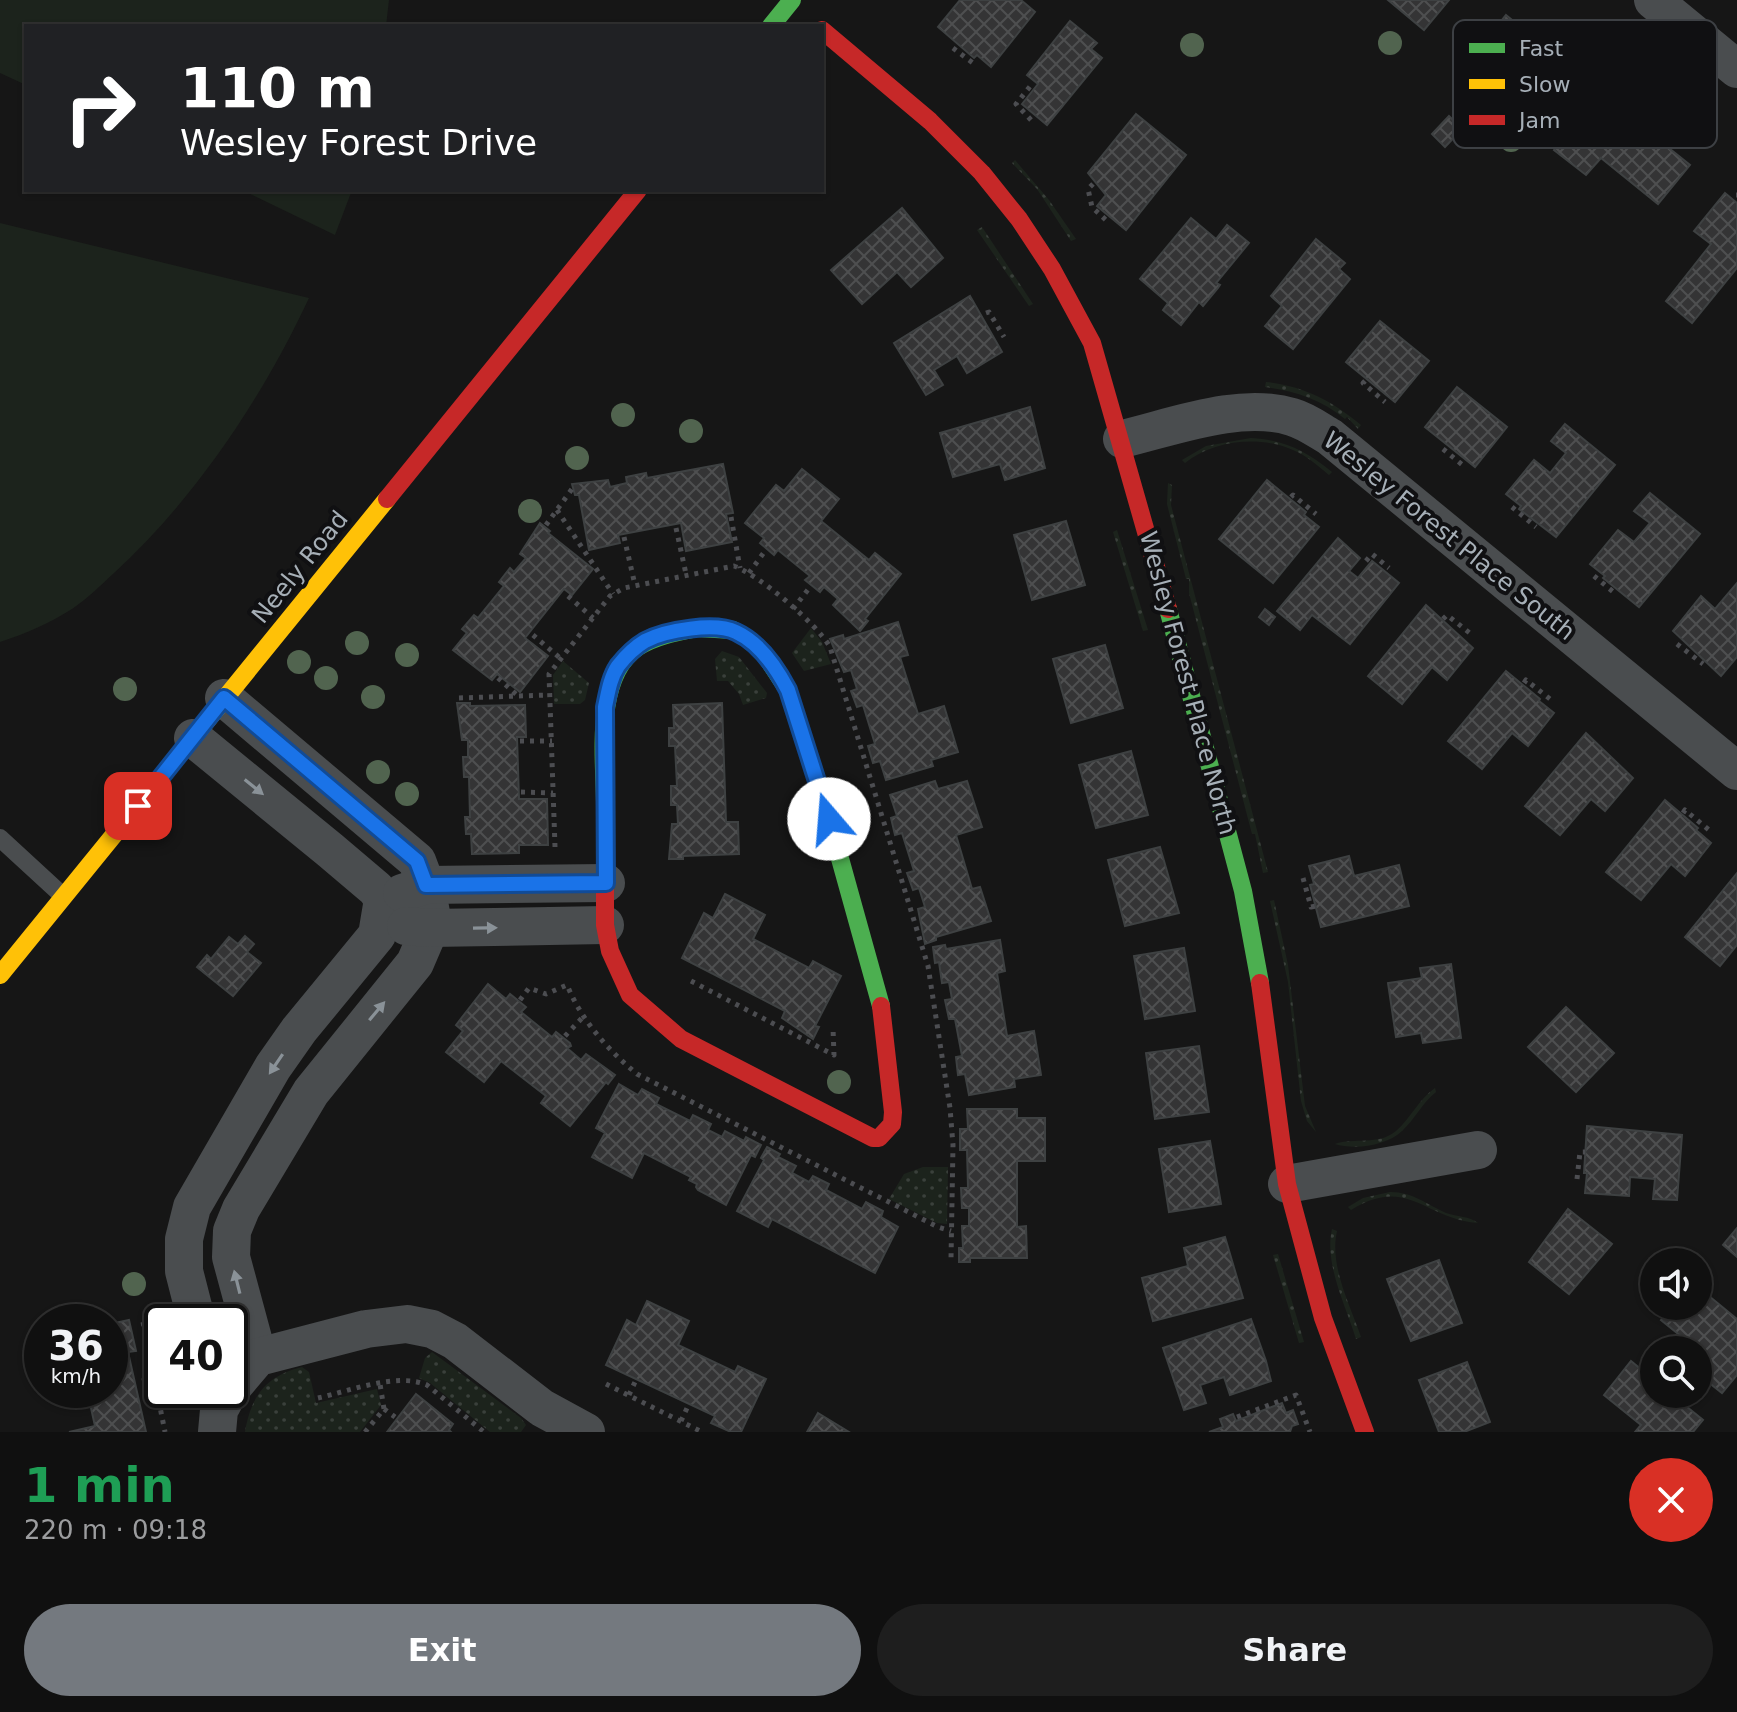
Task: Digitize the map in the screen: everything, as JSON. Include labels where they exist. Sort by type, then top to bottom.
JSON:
[{"type":"street","points":[[1653,0],[1677,20]]},
{"type":"street","name":"Wesley Forest Place North","points":[[824,32],[954,143],[982,173],[1019,219],[1065,290],[1092,343],[1122,439],[1243,891],[1262,992],[1287,1184],[1323,1318],[1365,1432]]},
{"type":"street","points":[[1717,53],[1737,69]]},
{"type":"street","name":"Neely Road","points":[[0,975],[636,192]]},
{"type":"street","name":"Wesley Forest Place South","points":[[1122,439],[1224,414],[1248,412],[1277,413],[1313,426],[1737,771]]},
{"type":"street","points":[[697,628],[733,630],[750,640],[765,655],[788,690],[829,819],[881,1005],[892,1124],[879,1138],[873,1138],[681,1039],[630,995],[610,951],[605,925],[605,707],[616,669],[645,641],[659,636],[697,628]]},
{"type":"street","points":[[224,698],[417,861],[430,901],[430,928],[415,963],[311,1092],[241,1209],[232,1231],[231,1257],[258,1357]]},
{"type":"street","points":[[192,1304],[184,1271],[184,1239],[192,1207],[273,1067],[299,1030],[377,935],[382,911],[376,889],[193,738]]},
{"type":"street","points":[[330,850],[362,813]]},
{"type":"street","points":[[382,911],[426,885],[606,883]]},
{"type":"street","points":[[382,911],[430,928],[605,925]]},
{"type":"street","points":[[299,1030],[336,1060]]},
{"type":"street","points":[[1287,1184],[1478,1150]]},
{"type":"street","points":[[248,1370],[258,1357],[366,1329],[407,1324],[432,1329],[455,1341],[542,1408],[586,1432]]},
{"type":"lane","points":[[0,838],[63,896]]},
{"type":"path","points":[[953,48],[977,66]]},
{"type":"path","points":[[1031,120],[1016,104],[1032,84]]},
{"type":"path","points":[[1093,184],[1088,189],[1092,207],[1108,222]]},
{"type":"path","points":[[986,313],[989,312],[1004,337]]},
{"type":"path","points":[[1365,381],[1363,383],[1385,402]]},
{"type":"path","points":[[1443,449],[1465,467]]},
{"type":"path","points":[[546,525],[572,489]]},
{"type":"path","points":[[1291,497],[1293,495],[1316,514]]},
{"type":"path","points":[[1512,507],[1536,527]]},
{"type":"path","points":[[557,510],[613,594]]},
{"type":"path","points":[[731,517],[741,569]]},
{"type":"path","points":[[676,528],[686,574]]},
{"type":"path","points":[[624,537],[635,585]]},
{"type":"path","points":[[749,573],[765,551]]},
{"type":"path","points":[[1366,561],[1372,554],[1389,568]]},
{"type":"path","points":[[1594,576],[1617,595]]},
{"type":"path","points":[[793,609],[810,587]]},
{"type":"path","points":[[568,596],[593,618]]},
{"type":"path","points":[[1443,619],[1447,615],[1471,634]]},
{"type":"path","points":[[533,635],[560,658]]},
{"type":"path","points":[[1677,644],[1703,664]]},
{"type":"path","points":[[498,678],[519,696]]},
{"type":"path","points":[[1524,683],[1526,680],[1550,699]]},
{"type":"path","points":[[459,698],[549,695]]},
{"type":"path","points":[[520,741],[552,741]]},
{"type":"path","points":[[521,792],[553,793]]},
{"type":"path","points":[[1683,813],[1685,810],[1709,830]]},
{"type":"path","points":[[1303,878],[1311,907],[1316,906]]},
{"type":"path","points":[[691,981],[834,1055],[833,1028]]},
{"type":"path","points":[[520,1000],[529,988],[546,994],[567,985],[583,1017],[609,1049],[631,1069],[877,1197],[951,1231]]},
{"type":"path","points":[[565,1036],[583,1017]]},
{"type":"path","points":[[651,1092],[656,1083]]},
{"type":"path","points":[[702,1118],[707,1109]]},
{"type":"path","points":[[1577,1179],[1580,1152],[1585,1152]]},
{"type":"path","points":[[822,1179],[826,1170]]},
{"type":"path","points":[[873,1205],[877,1197]]},
{"type":"path","points":[[143,1322],[144,1327]]},
{"type":"path","points":[[318,1398],[410,1379],[427,1385],[484,1432]]},
{"type":"path","points":[[629,1395],[635,1382]]},
{"type":"path","points":[[380,1384],[384,1409],[395,1417]]},
{"type":"path","points":[[606,1384],[702,1432]]},
{"type":"path","points":[[1237,1417],[1296,1395],[1300,1415],[1310,1432]]},
{"type":"path","points":[[681,1421],[688,1406]]},
{"type":"path","points":[[161,1408],[165,1432]]},
{"type":"path","points":[[365,1432],[384,1409]]},
{"type":"path","points":[[1300,1415],[1312,1411]]},
{"type":"shaded area","points":[[0,0],[389,0],[386,24],[24,24],[24,84],[0,73]]},
{"type":"shaded area","points":[[1015,160],[1049,200],[1076,239],[1071,241],[1037,189],[1012,163]]},
{"type":"shaded area","points":[[246,192],[351,192],[335,235]]},
{"type":"shaded area","points":[[0,223],[309,298],[248,409],[225,445],[172,513],[144,544],[78,605],[28,632],[0,642]]},
{"type":"shaded area","points":[[982,227],[1033,304],[1029,306],[977,230]]},
{"type":"shaded area","points":[[1266,382],[1317,396],[1361,425],[1358,429],[1347,417],[1345,419],[1307,397],[1265,387]]},
{"type":"shaded area","points":[[1251,438],[1294,448],[1332,472],[1329,475],[1298,452],[1266,442],[1223,445],[1196,455],[1185,463],[1182,460],[1206,446]]},
{"type":"shaded area","points":[[1168,483],[1172,485],[1171,505],[1268,872],[1263,873],[1189,593],[1189,579],[1186,579],[1167,504]]},
{"type":"shaded area","points":[[1117,530],[1148,630],[1143,631],[1113,532]]},
{"type":"shaded area","points":[[811,628],[822,642],[831,664],[804,671],[792,653]]},
{"type":"shaded area","points":[[722,651],[739,657],[767,693],[766,698],[743,705],[739,694],[728,681],[717,681],[715,659]]},
{"type":"shaded area","points":[[563,661],[589,683],[585,700],[580,704],[554,704],[553,675]]},
{"type":"shaded area","points":[[1274,900],[1288,965],[1305,1106],[1316,1132],[1307,1121],[1301,1101],[1288,982],[1270,901]]},
{"type":"shaded area","points":[[1435,1088],[1436,1092],[1407,1126],[1388,1140],[1352,1147],[1335,1144],[1389,1136]]},
{"type":"shaded area","points":[[923,1167],[948,1167],[947,1224],[937,1223],[889,1199],[904,1174]]},
{"type":"shaded area","points":[[1390,1192],[1413,1196],[1446,1213],[1478,1223],[1459,1220],[1402,1198],[1371,1200],[1351,1210],[1348,1207],[1363,1198]]},
{"type":"shaded area","points":[[1332,1229],[1337,1231],[1338,1271],[1361,1337],[1356,1339],[1333,1270]]},
{"type":"shaded area","points":[[1278,1254],[1304,1342],[1299,1343],[1273,1255]]},
{"type":"shaded area","points":[[432,1352],[521,1418],[526,1425],[521,1432],[490,1432],[430,1383],[419,1378],[425,1358]]},
{"type":"shaded area","points":[[302,1367],[309,1372],[316,1403],[377,1389],[381,1405],[360,1432],[245,1432],[251,1408],[269,1382]]},
{"type":"building","points":[[960,0],[1021,0],[1035,12],[991,67],[977,55],[974,58],[938,27]]},
{"type":"building","points":[[1388,0],[1449,0],[1424,30]]},
{"type":"building","points":[[1070,21],[1097,43],[1091,49],[1102,58],[1047,125],[1022,104],[1038,84],[1027,75]]},
{"type":"building","points":[[1136,114],[1186,155],[1126,230],[1097,206],[1106,195],[1088,173]]},
{"type":"building","points":[[1449,116],[1453,120],[1453,139],[1445,147],[1432,134]]},
{"type":"building","points":[[1669,148],[1690,165],[1658,204],[1601,158],[1586,175],[1554,150]]},
{"type":"building","points":[[1725,193],[1737,203],[1737,268],[1692,323],[1666,301],[1711,244],[1694,231]]},
{"type":"building","points":[[902,208],[943,258],[911,287],[897,272],[862,304],[831,270]]},
{"type":"building","points":[[1191,218],[1216,239],[1227,225],[1249,243],[1216,283],[1220,285],[1218,288],[1203,306],[1199,302],[1181,325],[1163,310],[1168,303],[1140,279]]},
{"type":"building","points":[[1316,239],[1345,263],[1339,269],[1350,279],[1293,349],[1265,326],[1282,306],[1271,296]]},
{"type":"building","points":[[970,296],[1002,352],[967,373],[957,356],[934,370],[943,385],[926,395],[894,343]]},
{"type":"building","points":[[1380,321],[1429,361],[1395,402],[1346,362]]},
{"type":"building","points":[[1457,387],[1507,427],[1475,467],[1425,427]]},
{"type":"building","points":[[1030,407],[1045,468],[1005,480],[1000,464],[953,477],[940,433]]},
{"type":"building","points":[[1565,424],[1615,465],[1556,537],[1519,509],[1521,506],[1506,494],[1534,460],[1550,473],[1566,453],[1551,441]]},
{"type":"building","points":[[723,464],[733,513],[726,514],[732,542],[686,551],[681,523],[618,535],[620,543],[589,550],[579,495],[575,495],[572,484],[608,480],[610,487],[627,483],[626,477],[646,473],[647,478]]},
{"type":"building","points":[[802,469],[839,499],[821,521],[869,560],[875,553],[901,574],[865,619],[868,621],[860,631],[833,605],[838,599],[824,587],[820,592],[805,580],[810,576],[778,550],[774,555],[760,543],[764,538],[745,523],[776,485],[784,491]]},
{"type":"building","points":[[1267,480],[1306,512],[1304,515],[1319,527],[1273,583],[1219,539]]},
{"type":"building","points":[[1650,493],[1700,534],[1639,607],[1590,564],[1618,530],[1634,542],[1650,523],[1634,511]]},
{"type":"building","points":[[1066,521],[1085,585],[1032,600],[1014,535]]},
{"type":"building","points":[[540,523],[593,569],[572,595],[564,589],[525,638],[548,656],[520,692],[497,674],[492,680],[453,650],[467,633],[462,629],[474,615],[478,618],[504,586],[499,582],[510,568],[514,572],[526,558],[520,554]]},
{"type":"building","points":[[1338,538],[1360,558],[1349,571],[1358,578],[1372,561],[1399,583],[1350,644],[1312,615],[1300,630],[1277,611]]},
{"type":"building","points":[[1737,583],[1737,657],[1721,676],[1673,631],[1701,596],[1715,609]]},
{"type":"building","points":[[1426,605],[1473,648],[1447,680],[1432,667],[1402,704],[1368,676]]},
{"type":"building","points":[[1265,609],[1275,617],[1269,625],[1259,617]]},
{"type":"building","points":[[898,622],[908,655],[900,657],[918,714],[944,706],[958,752],[931,760],[933,766],[886,780],[880,761],[873,763],[868,746],[875,744],[863,705],[857,707],[851,691],[857,689],[851,670],[844,672],[830,639],[843,635],[844,639]]},
{"type":"building","points":[[1105,645],[1123,708],[1071,723],[1053,659]]},
{"type":"building","points":[[1506,671],[1554,713],[1528,746],[1512,733],[1482,769],[1448,741]]},
{"type":"building","points":[[457,703],[470,703],[470,706],[525,705],[526,737],[517,737],[519,799],[547,799],[548,845],[519,845],[519,853],[472,854],[471,834],[466,834],[465,817],[470,817],[469,777],[464,777],[463,757],[468,757],[468,740],[462,740]]},
{"type":"building","points":[[722,703],[726,822],[738,822],[739,854],[669,859],[672,824],[678,824],[677,805],[671,805],[671,786],[677,786],[675,746],[669,746],[669,728],[674,728],[673,705]]},
{"type":"building","points":[[1586,733],[1633,778],[1605,811],[1591,799],[1560,835],[1525,806]]},
{"type":"building","points":[[1131,751],[1148,815],[1096,828],[1079,765]]},
{"type":"building","points":[[935,781],[938,789],[967,781],[982,827],[956,835],[972,889],[980,887],[991,921],[936,937],[936,940],[925,944],[918,909],[925,907],[919,888],[913,890],[907,873],[914,871],[902,833],[895,835],[891,818],[897,816],[890,795]]},
{"type":"building","points":[[1665,800],[1711,843],[1685,876],[1671,864],[1641,900],[1606,872]]},
{"type":"building","points":[[1160,847],[1179,913],[1125,926],[1108,860]]},
{"type":"building","points":[[1349,856],[1354,876],[1399,865],[1409,906],[1321,927],[1310,885],[1314,884],[1309,866]]},
{"type":"building","points":[[1737,873],[1737,945],[1720,966],[1685,937]]},
{"type":"building","points":[[725,894],[765,915],[753,939],[809,968],[813,961],[841,976],[815,1026],[819,1027],[813,1039],[782,1018],[785,1011],[682,958],[704,913],[713,918]]},
{"type":"building","points":[[245,936],[254,944],[247,952],[261,963],[233,996],[197,967],[207,955],[211,959],[229,937],[238,944]]},
{"type":"building","points":[[1000,940],[1005,971],[997,973],[1007,1036],[1034,1031],[1041,1075],[1014,1079],[1015,1087],[969,1095],[965,1074],[958,1075],[956,1057],[962,1056],[955,1019],[949,1019],[945,1000],[952,999],[949,982],[942,983],[933,947],[945,945],[946,949]]},
{"type":"building","points":[[1184,948],[1195,1011],[1145,1019],[1134,956]]},
{"type":"building","points":[[1451,964],[1461,1038],[1423,1043],[1421,1033],[1396,1037],[1388,983],[1422,978],[1420,968]]},
{"type":"building","points":[[488,984],[506,999],[510,994],[526,1007],[521,1012],[552,1037],[556,1032],[570,1043],[571,1046],[567,1048],[581,1060],[586,1054],[615,1075],[570,1126],[541,1103],[546,1096],[501,1061],[484,1082],[446,1052],[463,1031],[456,1025]]},
{"type":"building","points":[[1566,1007],[1614,1053],[1576,1092],[1528,1047]]},
{"type":"building","points":[[1199,1046],[1209,1112],[1155,1119],[1146,1053]]},
{"type":"building","points":[[619,1084],[638,1095],[642,1089],[659,1098],[656,1104],[690,1121],[693,1115],[711,1124],[708,1130],[722,1137],[725,1131],[744,1141],[746,1137],[761,1145],[755,1157],[751,1155],[726,1205],[698,1190],[697,1184],[689,1180],[691,1177],[644,1153],[632,1178],[592,1157],[605,1133],[596,1128]]},
{"type":"building","points":[[967,1109],[1017,1109],[1017,1118],[1045,1118],[1045,1161],[1017,1161],[1017,1227],[1026,1226],[1027,1258],[970,1258],[970,1262],[959,1262],[959,1248],[963,1248],[962,1226],[969,1226],[969,1208],[962,1208],[961,1188],[968,1188],[967,1150],[960,1150],[960,1129],[968,1129]]},
{"type":"building","points":[[1587,1126],[1682,1135],[1677,1200],[1653,1199],[1655,1179],[1630,1177],[1629,1196],[1585,1193]]},
{"type":"building","points":[[1210,1141],[1221,1204],[1169,1212],[1159,1149]]},
{"type":"building","points":[[767,1147],[796,1166],[792,1173],[809,1182],[813,1176],[829,1184],[826,1190],[862,1209],[866,1202],[883,1211],[881,1217],[898,1227],[875,1273],[772,1219],[768,1227],[737,1211],[764,1160],[761,1158]]},
{"type":"building","points":[[1568,1209],[1612,1244],[1569,1294],[1529,1262]]},
{"type":"building","points":[[1737,1228],[1737,1257],[1723,1245]]},
{"type":"building","points":[[1225,1237],[1243,1298],[1153,1321],[1142,1278],[1188,1266],[1184,1248]]},
{"type":"building","points":[[1439,1260],[1462,1323],[1411,1341],[1387,1279]]},
{"type":"building","points":[[1712,1298],[1737,1319],[1737,1375],[1722,1393],[1712,1385],[1712,1336],[1681,1336],[1661,1320],[1712,1320]]},
{"type":"building","points":[[647,1301],[689,1321],[678,1345],[735,1372],[738,1366],[766,1379],[741,1432],[731,1432],[711,1423],[715,1416],[606,1365],[627,1320],[636,1325]]},
{"type":"building","points":[[1251,1319],[1271,1381],[1230,1395],[1224,1377],[1200,1385],[1206,1403],[1184,1410],[1163,1348]]},
{"type":"building","points":[[129,1320],[136,1351],[128,1352]]},
{"type":"building","points":[[128,1352],[146,1432],[69,1432],[95,1426],[91,1408],[128,1408]]},
{"type":"building","points":[[1631,1361],[1640,1368],[1640,1408],[1688,1408],[1703,1420],[1693,1432],[1635,1432],[1641,1425],[1604,1395]]},
{"type":"building","points":[[1467,1362],[1490,1422],[1464,1432],[1439,1432],[1419,1380]]},
{"type":"building","points":[[416,1394],[453,1424],[449,1430],[451,1432],[387,1432]]},
{"type":"building","points":[[1282,1403],[1286,1413],[1293,1410],[1298,1424],[1292,1426],[1290,1432],[1209,1432],[1223,1427],[1220,1419],[1233,1414],[1236,1421]]},
{"type":"building","points":[[818,1413],[849,1432],[807,1432]]},
{"type":"traffic: fast","points":[[773,24],[792,0]]},
{"type":"traffic: fast","points":[[1168,609],[1243,891],[1260,983]]},
{"type":"traffic: fast","points":[[697,628],[733,630],[750,640],[765,655],[788,690],[829,819],[881,1006]]},
{"type":"traffic: fast","points":[[605,806],[605,720],[614,678],[624,661],[638,647],[659,637],[697,628]]},
{"type":"traffic: slow","points":[[0,975],[387,499]]},
{"type":"traffic: jam","points":[[824,32],[930,121],[982,173],[1019,219],[1052,269],[1092,343],[1168,609]]},
{"type":"traffic: jam","points":[[387,499],[636,192]]},
{"type":"traffic: jam","points":[[605,806],[605,925],[610,951],[630,995],[681,1039],[873,1138],[879,1138],[892,1124],[893,1112],[881,1006]]},
{"type":"traffic: jam","points":[[1260,983],[1287,1184],[1323,1318],[1365,1432]]},
{"type":"route","points":[[138,806],[224,698],[417,861],[426,885],[606,883],[605,707],[611,682],[616,669],[645,641],[697,628],[733,630],[750,640],[781,676],[829,819]]}]
